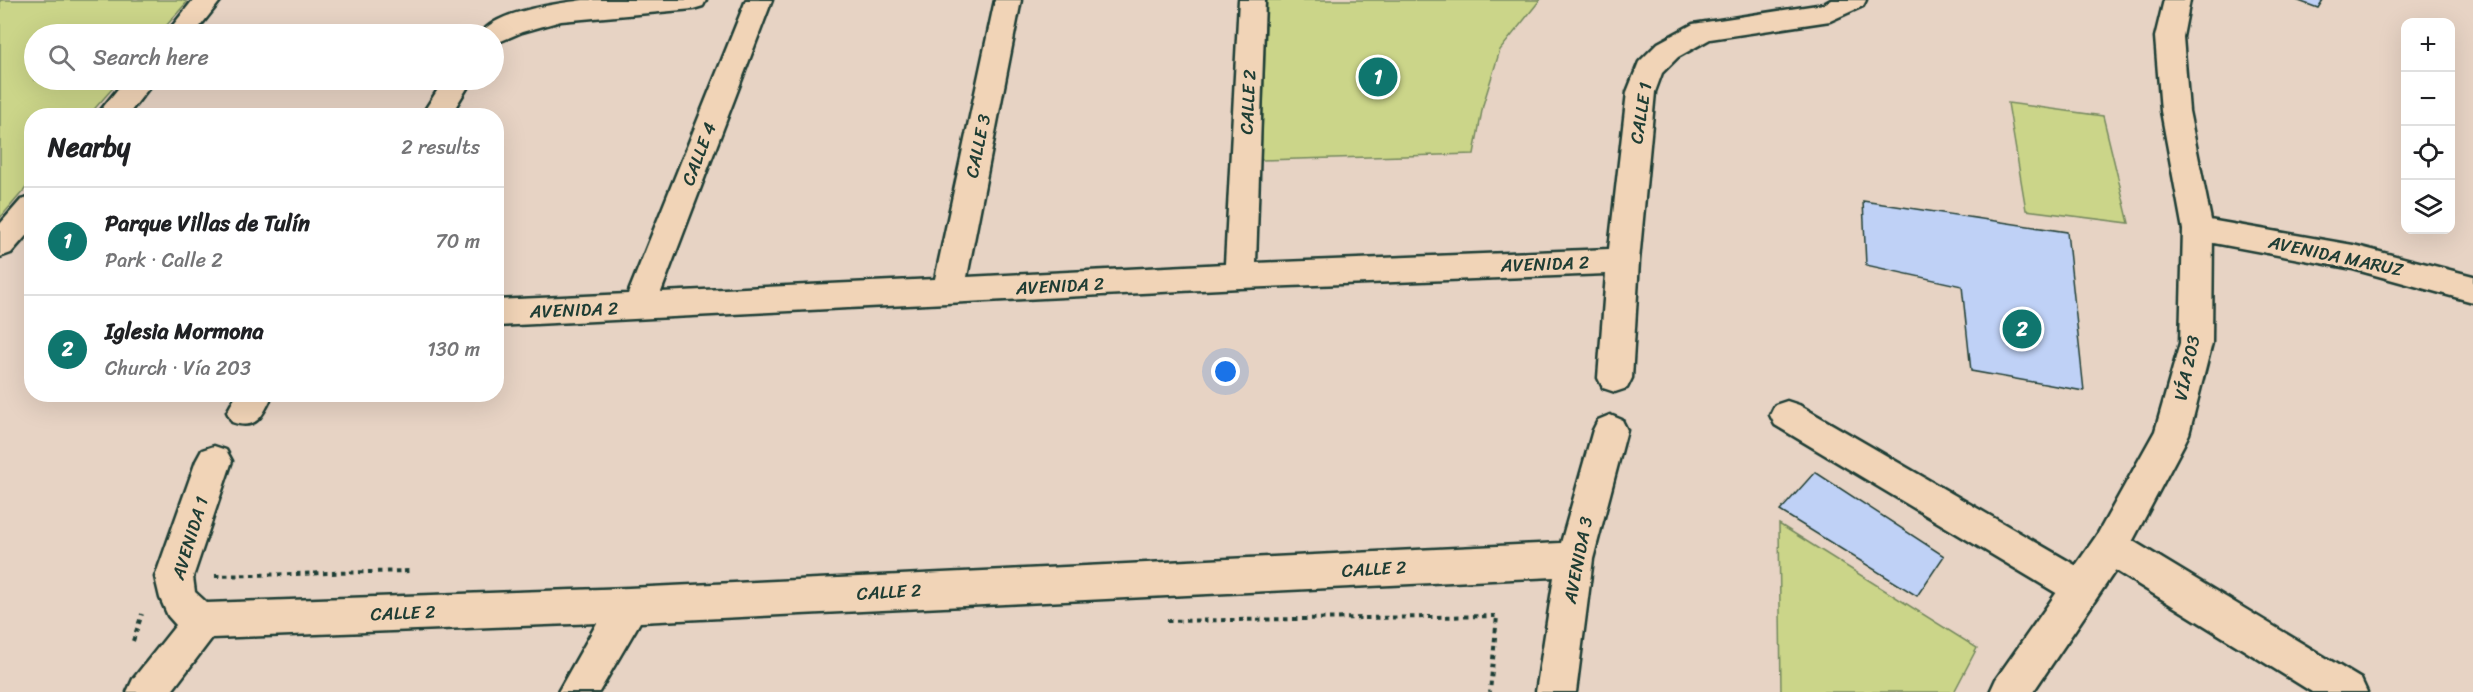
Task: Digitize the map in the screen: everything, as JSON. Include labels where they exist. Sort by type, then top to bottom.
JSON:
[{"type":"street","points":[[188,24],[208,0]]},
{"type":"street","points":[[504,30],[525,19],[562,12],[693,0]]},
{"type":"street","name":"CALLE 4","points":[[639,307],[759,0]]},
{"type":"street","name":"CALLE 3","points":[[948,292],[1008,0]]},
{"type":"street","name":"CALLE 2","points":[[1240,276],[1252,0]]},
{"type":"street","name":"CALLE 1","points":[[1615,378],[1623,261],[1641,92],[1649,69],[1668,50],[1703,31],[1830,12],[1853,0]]},
{"type":"street","name":"VÍA 203","points":[[2010,692],[2110,547],[2172,434],[2196,343],[2198,230],[2174,100],[2169,37],[2174,1]]},
{"type":"street","points":[[117,108],[132,90]]},
{"type":"street","points":[[440,108],[452,90]]},
{"type":"street","points":[[0,245],[24,217]]},
{"type":"street","name":"AVENIDA MARUZ","points":[[2198,230],[2353,257],[2473,289]]},
{"type":"street","name":"AVENIDA 2","points":[[504,313],[1240,276],[1623,261]]},
{"type":"street","points":[[1787,415],[2081,588]]},
{"type":"street","name":"AVENIDA 3","points":[[1556,692],[1575,559],[1610,430]]},
{"type":"street","name":"AVENIDA 1","points":[[202,621],[186,612],[176,595],[174,577],[214,461]]},
{"type":"street","points":[[2110,547],[2347,692]]},
{"type":"street","name":"CALLE 2","points":[[202,621],[629,605],[1575,559]]},
{"type":"street","points":[[578,692],[629,605]]},
{"type":"street","points":[[147,692],[202,621]]},
{"type":"path","points":[[1162,621],[1497,616],[1490,692]]},
{"type":"green space","points":[[0,0],[181,0],[187,2],[168,24],[24,24],[24,90],[111,90],[95,108],[24,108],[24,190],[0,218]]},
{"type":"green space","points":[[1267,0],[1540,0],[1500,50],[1483,105],[1474,154],[1261,160]]},
{"type":"green space","points":[[2008,103],[2103,116],[2129,223],[2026,210]]},
{"type":"green space","points":[[1779,524],[1977,648],[1954,692],[1781,692]]},
{"type":"building","points":[[2296,0],[2323,0],[2318,8]]},
{"type":"building","points":[[1863,201],[2067,232],[2084,391],[1971,371],[1962,286],[1866,265]]},
{"type":"building","points":[[1815,472],[1944,556],[1917,596],[1780,511]]},
{"type":"place","name":"Parque Villas de Tulín","points":[[1378,77]]},
{"type":"place","name":"Iglesia Mormona","points":[[2022,329]]}]
